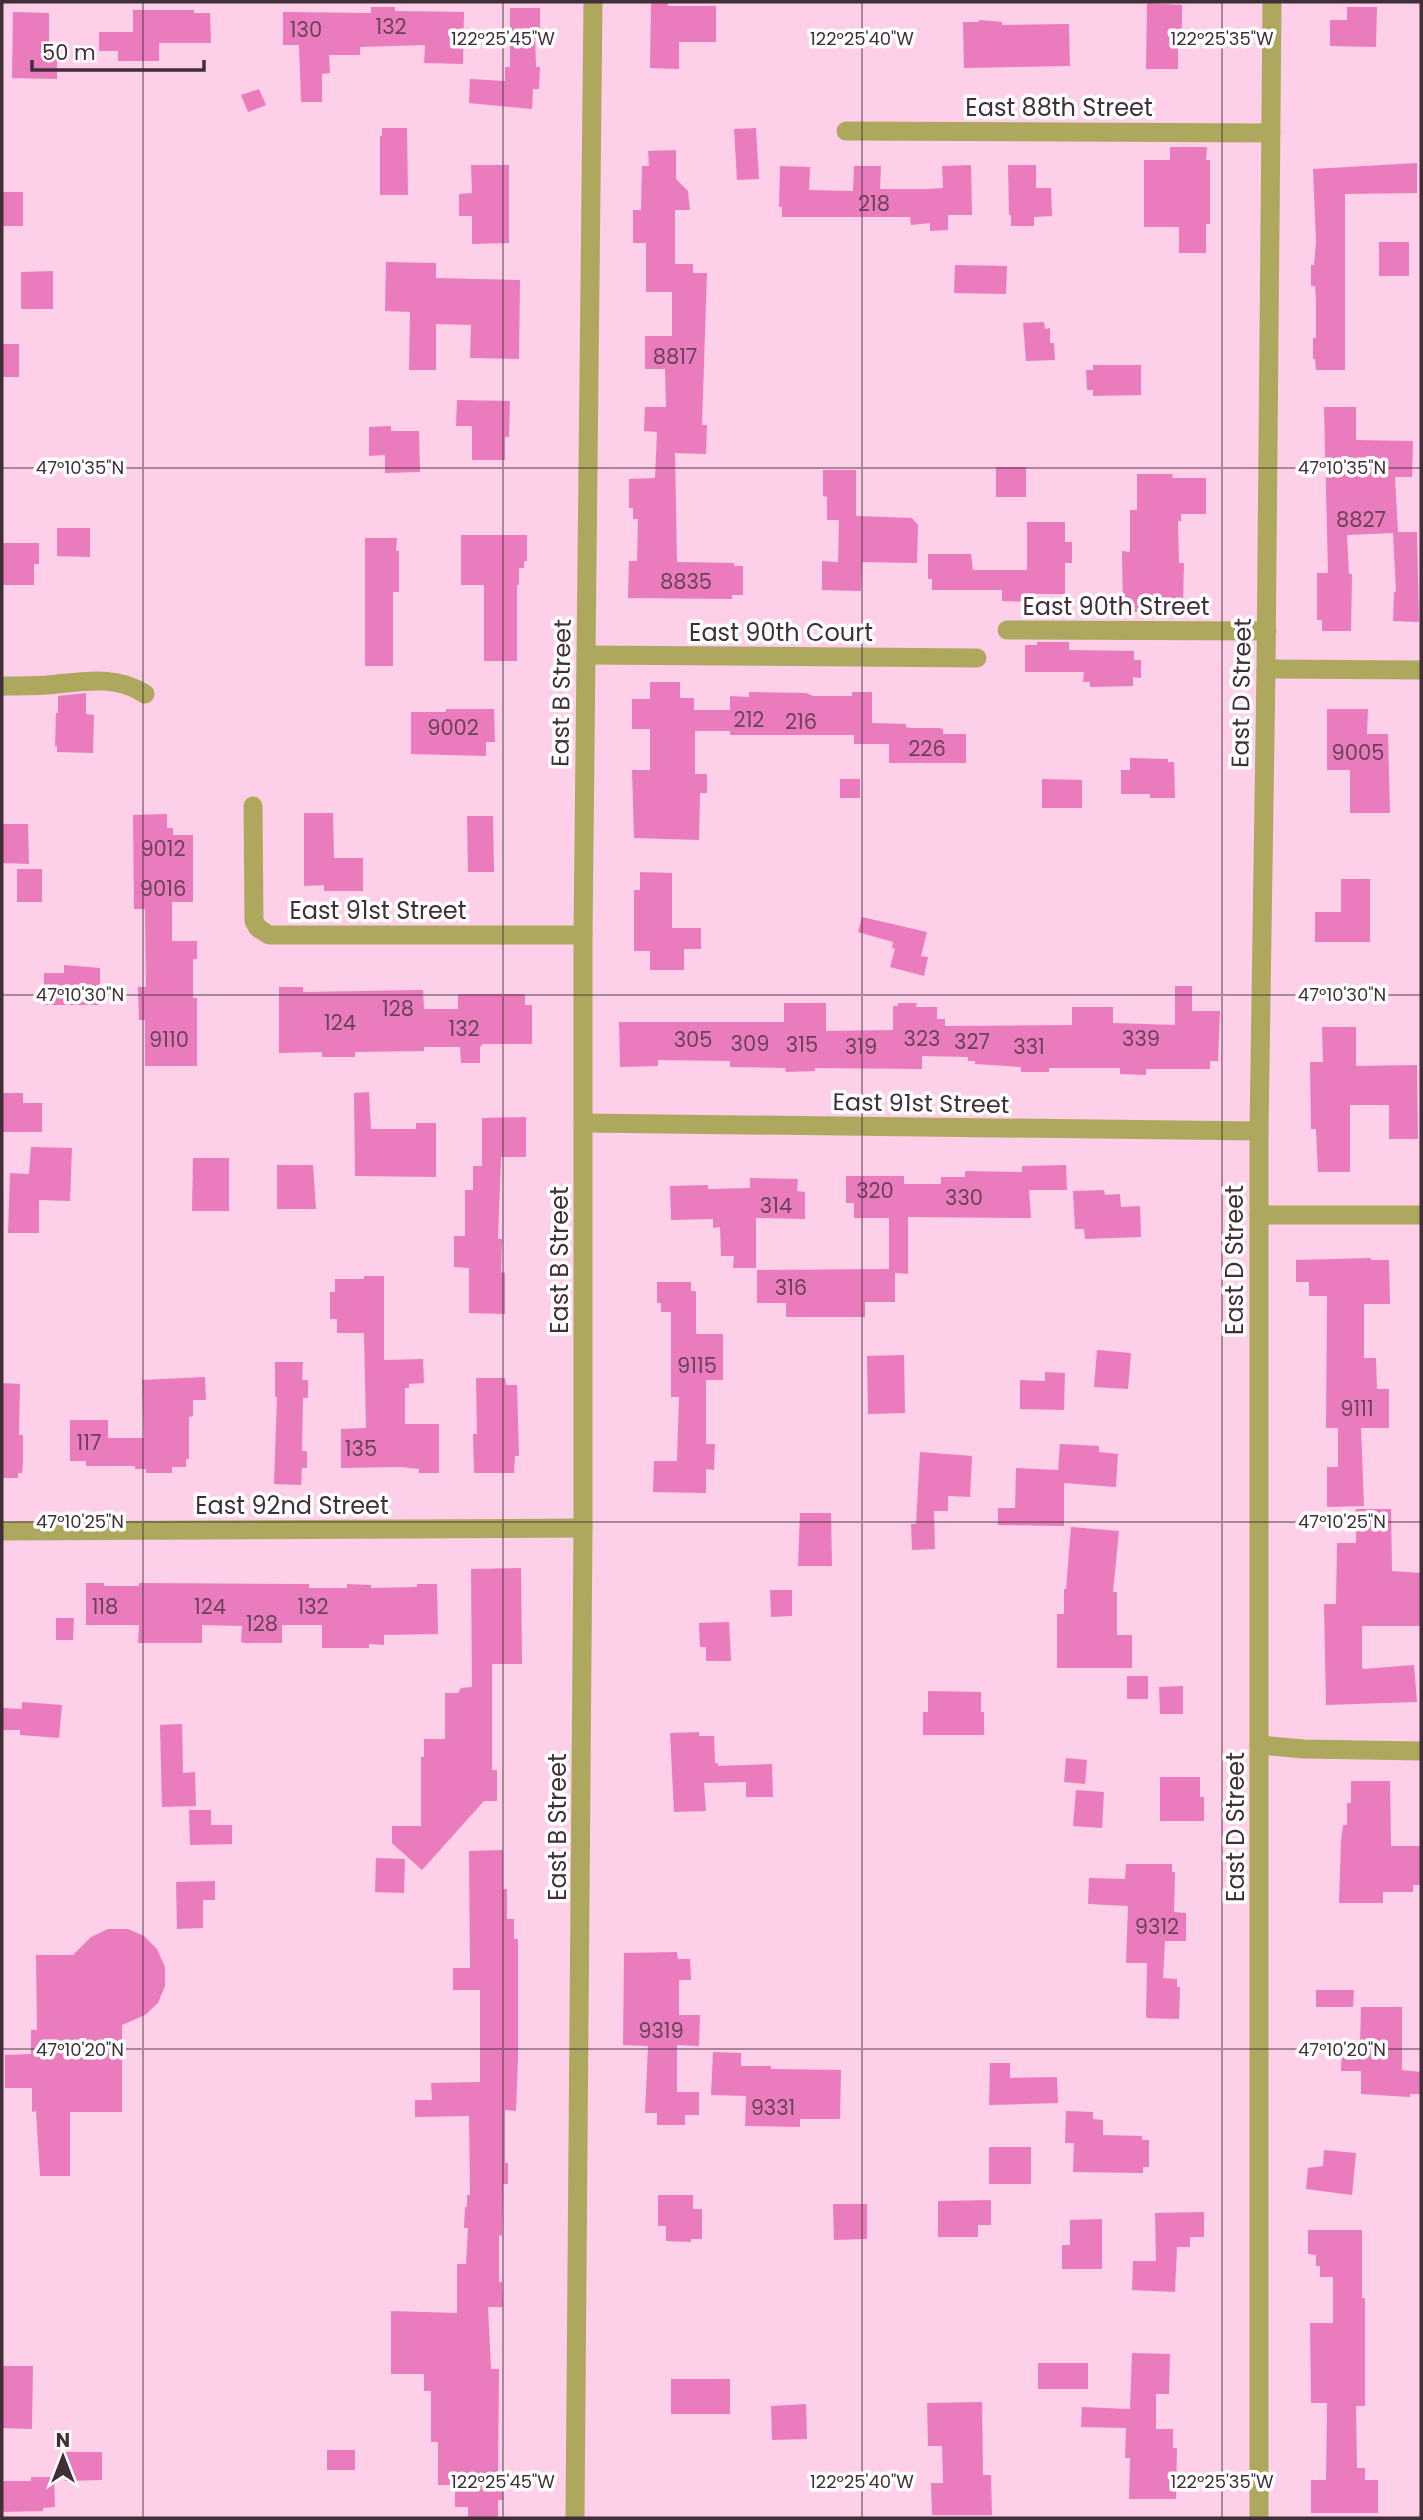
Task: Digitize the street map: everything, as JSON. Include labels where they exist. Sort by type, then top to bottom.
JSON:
[{"type":"street","name":"East B Street","points":[[575,2518],[583,1528],[583,935],[593,2]]},
{"type":"street","name":"East D Street","points":[[1259,2518],[1259,1131],[1267,631],[1272,2]]},
{"type":"street","name":"East 88th Street","points":[[846,131],[1271,133]]},
{"type":"street","name":"East 90th Street","points":[[1007,630],[1267,631]]},
{"type":"street","name":"East 90th Court","points":[[586,655],[977,658]]},
{"type":"street","points":[[1266,669],[1421,670]]},
{"type":"street","points":[[2,686],[39,686],[76,681],[112,682],[130,685],[145,694]]},
{"type":"street","name":"East 91st Street","points":[[253,806],[254,921],[258,928],[269,935],[583,935]]},
{"type":"street","name":"East 91st Street","points":[[583,1123],[1259,1131]]},
{"type":"street","points":[[1259,1215],[1421,1214]]},
{"type":"street","name":"East 92nd Street","points":[[2,1531],[583,1528]]},
{"type":"street","points":[[1259,1745],[1304,1749],[1421,1751]]},
{"type":"building","points":[[651,2],[668,2],[668,6],[716,6],[716,42],[679,42],[679,69],[650,68]]},
{"type":"building","points":[[1147,3],[1182,5],[1182,40],[1178,40],[1178,69],[1146,69]]},
{"type":"building","points":[[371,7],[395,7],[395,11],[464,12],[463,64],[424,63],[425,45],[360,47],[360,55],[329,55],[330,73],[322,74],[322,102],[301,102],[299,45],[283,45],[283,12],[371,13]]},
{"type":"building","points":[[1347,7],[1377,7],[1376,47],[1330,46],[1330,20],[1347,20]]},
{"type":"building","points":[[510,8],[540,8],[540,31],[535,32],[536,67],[540,67],[539,89],[533,89],[532,109],[469,103],[470,79],[505,81],[505,67],[510,67]]},
{"type":"building","points":[[133,10],[194,10],[194,13],[210,13],[211,43],[159,43],[159,61],[118,61],[118,51],[99,51],[99,32],[133,32]]},
{"type":"building","points":[[13,12],[49,13],[49,56],[57,56],[57,79],[12,78]]},
{"type":"building","points":[[963,22],[1002,22],[1002,25],[1069,24],[1070,66],[964,68]]},
{"type":"building","points":[[259,89],[266,105],[248,112],[241,95]]},
{"type":"building","points":[[382,128],[407,128],[408,195],[380,195]]},
{"type":"building","points":[[756,128],[759,179],[737,180],[734,129]]},
{"type":"building","points":[[1170,147],[1207,147],[1206,160],[1210,160],[1210,224],[1206,224],[1206,253],[1179,253],[1179,227],[1144,227],[1144,160],[1170,160]]},
{"type":"building","points":[[676,150],[676,179],[688,191],[690,210],[675,210],[675,264],[693,264],[693,273],[707,273],[702,425],[707,425],[706,454],[675,453],[677,562],[734,563],[734,566],[743,566],[743,595],[732,595],[732,599],[628,598],[629,561],[637,561],[638,519],[633,519],[633,508],[629,508],[629,479],[655,478],[657,432],[644,431],[645,407],[666,407],[665,369],[645,369],[645,336],[672,336],[672,292],[646,292],[646,243],[633,243],[633,210],[641,210],[642,166],[649,166],[648,151]]},
{"type":"building","points":[[1417,163],[1417,193],[1345,194],[1345,370],[1316,370],[1313,338],[1316,338],[1316,300],[1315,286],[1311,286],[1311,265],[1314,265],[1316,242],[1313,169]]},
{"type":"building","points":[[471,165],[509,165],[509,243],[472,244],[472,216],[459,216],[459,194],[472,193]]},
{"type":"building","points":[[971,165],[972,215],[948,215],[948,230],[930,231],[930,223],[911,225],[910,217],[782,217],[782,207],[779,207],[780,166],[810,167],[809,190],[853,191],[854,166],[881,166],[880,189],[928,189],[943,188],[942,166]]},
{"type":"building","points":[[1008,165],[1036,165],[1036,188],[1051,188],[1052,216],[1034,217],[1034,226],[1011,226]]},
{"type":"building","points":[[2,192],[23,192],[23,226],[2,226]]},
{"type":"building","points":[[1379,242],[1409,242],[1409,276],[1379,276]]},
{"type":"building","points":[[386,262],[436,263],[436,278],[520,280],[519,359],[470,358],[471,325],[436,324],[436,370],[409,370],[410,312],[385,311]]},
{"type":"building","points":[[955,265],[1007,266],[1006,294],[954,293]]},
{"type":"building","points":[[53,271],[53,309],[21,309],[21,272]]},
{"type":"building","points":[[1044,322],[1045,329],[1050,328],[1050,343],[1054,343],[1055,360],[1026,361],[1023,323]]},
{"type":"building","points":[[2,344],[19,344],[19,377],[2,377]]},
{"type":"building","points":[[1093,365],[1141,365],[1141,395],[1093,396],[1093,390],[1087,390],[1086,370],[1093,370]]},
{"type":"building","points":[[457,400],[510,401],[505,460],[472,460],[472,426],[456,426]]},
{"type":"building","points":[[1324,407],[1356,407],[1356,440],[1413,441],[1412,477],[1395,477],[1398,532],[1417,532],[1419,622],[1393,621],[1396,592],[1393,533],[1347,535],[1349,574],[1352,574],[1351,631],[1322,631],[1322,620],[1317,620],[1317,573],[1328,573]]},
{"type":"building","points":[[391,426],[391,431],[419,431],[420,472],[385,473],[385,455],[369,456],[369,427]]},
{"type":"building","points":[[996,467],[1026,467],[1026,497],[996,497]]},
{"type":"building","points":[[823,470],[856,470],[856,516],[912,518],[918,525],[917,563],[862,562],[861,591],[822,590],[822,561],[838,562],[839,520],[827,520]]},
{"type":"building","points":[[1137,474],[1206,478],[1206,514],[1181,514],[1181,521],[1178,521],[1179,563],[1184,563],[1183,603],[1157,603],[1157,612],[1123,612],[1122,551],[1130,552],[1130,510],[1137,510]]},
{"type":"building","points":[[1027,522],[1065,522],[1065,542],[1072,542],[1072,563],[1065,563],[1065,594],[1031,594],[1031,602],[1002,601],[1002,590],[932,590],[932,579],[928,579],[928,554],[971,554],[973,570],[1027,570]]},
{"type":"building","points":[[57,528],[90,528],[90,557],[57,556]]},
{"type":"building","points":[[461,535],[527,535],[527,561],[524,561],[524,568],[519,568],[517,585],[517,661],[484,661],[484,585],[461,585]]},
{"type":"building","points":[[365,538],[397,538],[399,592],[393,592],[393,666],[365,666]]},
{"type":"building","points":[[2,543],[39,543],[39,564],[34,564],[34,585],[2,585]]},
{"type":"building","points":[[1037,642],[1069,642],[1069,650],[1134,651],[1134,660],[1141,660],[1141,678],[1133,677],[1133,686],[1090,687],[1090,682],[1083,682],[1084,672],[1025,672],[1025,645],[1037,645]]},
{"type":"building","points":[[650,682],[680,682],[680,698],[694,698],[694,710],[730,710],[730,696],[749,697],[749,692],[852,696],[852,692],[872,692],[872,723],[906,724],[906,727],[911,728],[943,729],[943,734],[966,734],[966,763],[889,763],[889,744],[854,744],[854,735],[730,735],[730,731],[695,731],[695,774],[707,774],[707,793],[700,793],[699,840],[634,838],[632,770],[650,770],[650,729],[632,729],[632,699],[650,699]]},
{"type":"building","points":[[86,693],[86,714],[94,715],[93,753],[57,752],[55,746],[58,696]]},
{"type":"building","points":[[446,709],[494,709],[495,742],[486,742],[486,756],[411,754],[411,712],[446,712]]},
{"type":"building","points":[[1327,709],[1368,709],[1367,734],[1388,734],[1390,813],[1350,813],[1350,770],[1327,770]]},
{"type":"building","points":[[1130,758],[1168,759],[1168,762],[1174,762],[1175,798],[1150,798],[1150,794],[1121,794],[1121,770],[1130,770]]},
{"type":"building","points":[[840,779],[860,779],[860,798],[840,798]]},
{"type":"building","points":[[1042,779],[1082,780],[1082,808],[1042,808]]},
{"type":"building","points":[[304,813],[333,813],[334,858],[363,858],[363,891],[324,891],[324,885],[304,886]]},
{"type":"building","points":[[167,814],[167,828],[173,828],[173,835],[193,835],[193,902],[172,902],[172,941],[197,941],[197,959],[193,959],[193,998],[197,998],[197,1066],[145,1066],[145,1020],[139,1020],[138,987],[146,987],[145,909],[134,909],[133,815]]},
{"type":"building","points":[[467,816],[493,816],[494,872],[468,872]]},
{"type":"building","points":[[2,824],[28,824],[29,864],[2,863]]},
{"type":"building","points":[[17,869],[42,869],[42,902],[17,902]]},
{"type":"building","points":[[640,872],[672,873],[672,928],[701,928],[701,949],[684,949],[684,970],[650,970],[650,951],[634,951],[634,890],[640,890]]},
{"type":"building","points":[[1341,879],[1370,879],[1370,942],[1315,942],[1315,912],[1341,912]]},
{"type":"building","points":[[862,917],[927,932],[921,956],[928,957],[924,976],[890,967],[895,949],[892,948],[893,942],[858,932]]},
{"type":"building","points":[[64,965],[100,968],[100,1005],[44,1005],[44,973],[64,973]]},
{"type":"building","points":[[1175,986],[1192,986],[1192,1011],[1220,1011],[1218,1061],[1210,1061],[1210,1069],[1146,1069],[1146,1075],[1120,1074],[1120,1068],[1049,1068],[1049,1072],[1021,1072],[1021,1067],[975,1064],[975,1061],[968,1061],[968,1057],[922,1056],[922,1069],[815,1068],[815,1071],[786,1072],[785,1068],[730,1067],[730,1061],[658,1060],[658,1066],[620,1067],[619,1022],[784,1022],[784,1003],[826,1003],[826,1031],[893,1030],[893,1006],[898,1006],[898,1003],[917,1003],[916,1007],[937,1007],[937,1019],[945,1019],[945,1026],[1072,1025],[1072,1007],[1113,1007],[1113,1023],[1175,1025]]},
{"type":"building","points":[[279,987],[303,987],[303,992],[423,990],[424,1009],[458,1009],[458,994],[525,994],[525,1005],[532,1005],[532,1044],[483,1044],[480,1047],[480,1063],[461,1063],[460,1047],[424,1047],[424,1051],[355,1052],[355,1057],[322,1057],[322,1052],[279,1053]]},
{"type":"building","points":[[1322,1027],[1356,1027],[1356,1066],[1417,1065],[1418,1139],[1389,1139],[1389,1105],[1350,1105],[1350,1172],[1318,1172],[1316,1129],[1311,1129],[1310,1062],[1323,1062]]},
{"type":"building","points":[[369,1092],[371,1129],[416,1129],[416,1123],[436,1123],[436,1177],[355,1176],[354,1093]]},
{"type":"building","points":[[2,1093],[23,1093],[23,1103],[42,1103],[42,1132],[2,1132]]},
{"type":"building","points":[[526,1117],[526,1157],[501,1157],[498,1239],[502,1239],[501,1272],[505,1273],[505,1314],[469,1313],[469,1268],[454,1267],[454,1236],[465,1236],[465,1190],[473,1190],[473,1166],[482,1166],[482,1118]]},
{"type":"building","points":[[31,1147],[72,1148],[70,1201],[39,1200],[39,1233],[8,1233],[10,1173],[29,1174]]},
{"type":"building","points":[[193,1158],[229,1158],[229,1211],[192,1211]]},
{"type":"building","points":[[277,1165],[313,1165],[316,1209],[277,1209]]},
{"type":"building","points":[[1066,1165],[1067,1190],[1029,1190],[1031,1218],[908,1217],[908,1274],[895,1273],[895,1302],[865,1302],[865,1317],[786,1317],[786,1303],[757,1303],[757,1270],[889,1269],[889,1218],[854,1218],[854,1203],[846,1203],[846,1176],[904,1176],[904,1184],[941,1184],[941,1177],[965,1177],[965,1171],[1022,1172],[1022,1166]]},
{"type":"building","points":[[750,1178],[798,1179],[797,1191],[805,1192],[805,1219],[756,1218],[756,1268],[733,1268],[734,1256],[721,1256],[720,1227],[713,1228],[713,1219],[671,1220],[670,1186],[750,1188]]},
{"type":"building","points":[[1104,1190],[1105,1195],[1120,1194],[1121,1207],[1140,1206],[1141,1237],[1085,1239],[1084,1229],[1075,1229],[1073,1191]]},
{"type":"building","points":[[1296,1260],[1389,1260],[1390,1304],[1364,1304],[1364,1358],[1376,1358],[1377,1389],[1389,1389],[1389,1428],[1361,1428],[1364,1506],[1327,1507],[1327,1467],[1338,1467],[1338,1428],[1326,1428],[1327,1296],[1309,1296],[1309,1282],[1296,1282]]},
{"type":"building","points":[[364,1276],[384,1276],[384,1360],[423,1359],[424,1383],[409,1384],[409,1388],[405,1388],[405,1424],[439,1424],[439,1473],[419,1473],[419,1469],[401,1467],[341,1468],[341,1429],[366,1428],[364,1333],[337,1333],[337,1319],[330,1319],[330,1292],[335,1292],[335,1279],[364,1279]]},
{"type":"building","points":[[657,1282],[691,1282],[691,1291],[696,1291],[696,1334],[723,1334],[723,1380],[706,1380],[706,1444],[715,1444],[714,1470],[706,1469],[706,1493],[653,1492],[654,1461],[677,1461],[679,1397],[671,1397],[671,1312],[661,1312],[661,1303],[657,1303]]},
{"type":"building","points":[[1097,1350],[1131,1353],[1128,1389],[1094,1387]]},
{"type":"building","points":[[904,1355],[905,1413],[868,1414],[867,1356]]},
{"type":"building","points":[[275,1362],[303,1362],[302,1380],[308,1380],[308,1398],[303,1398],[302,1451],[307,1451],[307,1468],[302,1468],[301,1485],[274,1484],[277,1397]]},
{"type":"building","points":[[1045,1372],[1065,1373],[1064,1410],[1020,1409],[1020,1380],[1045,1381]]},
{"type":"building","points":[[205,1377],[206,1400],[193,1400],[193,1416],[189,1417],[189,1459],[186,1459],[186,1467],[172,1467],[172,1473],[146,1473],[146,1469],[135,1469],[135,1466],[86,1466],[86,1461],[70,1461],[70,1420],[108,1420],[108,1438],[144,1438],[142,1380]]},
{"type":"building","points":[[476,1378],[505,1378],[506,1385],[517,1385],[519,1456],[515,1456],[514,1473],[474,1473],[473,1434],[477,1434]]},
{"type":"building","points":[[2,1383],[20,1384],[19,1435],[23,1435],[23,1462],[22,1473],[18,1473],[18,1478],[2,1478]]},
{"type":"building","points":[[1060,1444],[1099,1446],[1099,1452],[1118,1454],[1116,1487],[1064,1483],[1064,1526],[998,1525],[998,1508],[1015,1508],[1016,1468],[1058,1470]]},
{"type":"building","points":[[920,1452],[972,1456],[970,1497],[948,1496],[948,1511],[934,1511],[935,1549],[912,1550],[911,1524],[916,1524]]},
{"type":"building","points":[[1356,1509],[1391,1509],[1392,1571],[1421,1573],[1420,1626],[1362,1626],[1363,1669],[1414,1665],[1417,1702],[1326,1705],[1324,1604],[1336,1604],[1337,1543],[1356,1543]]},
{"type":"building","points":[[800,1513],[831,1513],[832,1566],[798,1566]]},
{"type":"building","points":[[1071,1527],[1119,1531],[1113,1592],[1117,1592],[1117,1635],[1132,1635],[1132,1668],[1057,1668],[1057,1614],[1064,1614]]},
{"type":"building","points":[[521,1568],[522,1664],[492,1664],[492,1770],[497,1770],[497,1801],[484,1801],[422,1870],[392,1843],[392,1826],[421,1826],[421,1757],[424,1757],[424,1739],[445,1739],[445,1693],[458,1693],[461,1688],[472,1687],[471,1569]]},
{"type":"building","points":[[86,1583],[104,1583],[104,1586],[139,1586],[139,1583],[309,1584],[309,1588],[347,1588],[347,1584],[371,1585],[371,1588],[437,1584],[438,1634],[384,1635],[384,1645],[369,1644],[369,1648],[322,1648],[322,1625],[282,1625],[282,1643],[245,1643],[241,1642],[242,1626],[202,1625],[202,1643],[138,1643],[139,1625],[86,1625]]},
{"type":"building","points":[[770,1590],[792,1590],[792,1616],[771,1617]]},
{"type":"building","points":[[56,1618],[74,1618],[73,1640],[56,1640]]},
{"type":"building","points":[[729,1622],[731,1661],[706,1661],[706,1647],[700,1647],[699,1623]]},
{"type":"building","points":[[1127,1676],[1148,1676],[1148,1699],[1127,1699]]},
{"type":"building","points":[[1183,1686],[1183,1714],[1160,1714],[1159,1687]]},
{"type":"building","points":[[928,1691],[981,1692],[984,1735],[923,1735],[923,1712],[928,1712]]},
{"type":"building","points":[[22,1702],[62,1705],[59,1738],[20,1735],[20,1730],[2,1730],[2,1708],[22,1709]]},
{"type":"building","points":[[182,1724],[183,1773],[195,1772],[196,1806],[162,1807],[160,1725]]},
{"type":"building","points":[[699,1732],[699,1736],[714,1736],[715,1763],[718,1763],[718,1766],[772,1764],[773,1797],[746,1797],[746,1782],[704,1783],[706,1811],[674,1812],[670,1733]]},
{"type":"building","points":[[1066,1758],[1087,1760],[1085,1784],[1064,1782]]},
{"type":"building","points":[[1160,1777],[1200,1777],[1200,1797],[1204,1797],[1204,1821],[1160,1821]]},
{"type":"building","points":[[1351,1781],[1390,1781],[1391,1846],[1421,1846],[1421,1885],[1413,1885],[1413,1892],[1383,1892],[1383,1903],[1339,1903],[1341,1841],[1343,1825],[1347,1825],[1347,1803],[1351,1803]]},
{"type":"building","points":[[1076,1790],[1104,1792],[1102,1828],[1073,1826]]},
{"type":"building","points":[[189,1810],[211,1810],[211,1825],[232,1825],[232,1844],[190,1845]]},
{"type":"building","points":[[503,1850],[503,1889],[507,1889],[507,1919],[514,1919],[514,1939],[518,1939],[518,2058],[516,2111],[505,2110],[505,2163],[508,2163],[508,2184],[503,2184],[502,2236],[499,2235],[499,2282],[502,2282],[503,2307],[488,2307],[491,2369],[499,2369],[498,2473],[502,2473],[503,2500],[498,2500],[498,2518],[468,2518],[468,2507],[455,2507],[455,2485],[438,2485],[438,2442],[431,2442],[431,2391],[424,2391],[424,2374],[391,2374],[391,2311],[457,2313],[457,2264],[466,2264],[468,2228],[464,2228],[467,2195],[470,2195],[469,2116],[415,2117],[415,2100],[432,2100],[431,2083],[480,2082],[480,1990],[453,1990],[453,1968],[470,1968],[469,1851]]},
{"type":"building","points":[[376,1858],[405,1859],[404,1893],[375,1892]]},
{"type":"building","points":[[1126,1864],[1172,1864],[1172,1872],[1175,1872],[1174,1912],[1186,1913],[1186,1941],[1165,1941],[1163,1978],[1177,1979],[1177,1987],[1180,1987],[1179,2019],[1146,2016],[1147,1963],[1126,1963],[1128,1906],[1088,1904],[1089,1878],[1125,1879]]},
{"type":"building","points":[[215,1881],[215,1900],[203,1900],[203,1928],[177,1929],[176,1882]]},
{"type":"building","points":[[108,1929],[128,1929],[144,1936],[157,1949],[165,1967],[165,1986],[158,2003],[145,2015],[122,2025],[122,2112],[70,2112],[70,2176],[40,2176],[36,2111],[32,2112],[32,2088],[5,2088],[5,2055],[31,2054],[31,2030],[37,2030],[36,1955],[73,1955],[91,1937]]},
{"type":"building","points":[[677,1952],[678,1959],[690,1959],[691,1980],[679,1980],[679,2015],[700,2015],[699,2046],[677,2045],[677,2092],[699,2092],[699,2115],[685,2115],[685,2125],[657,2125],[657,2113],[645,2113],[648,2046],[623,2045],[624,1953]]},
{"type":"building","points":[[1316,1990],[1354,1990],[1353,2007],[1316,2007]]},
{"type":"building","points":[[1361,2007],[1402,2007],[1402,2070],[1421,2072],[1421,2094],[1410,2094],[1410,2097],[1361,2094],[1361,2071],[1341,2071],[1342,2045],[1360,2045]]},
{"type":"building","points":[[713,2052],[741,2053],[741,2066],[841,2070],[840,2119],[800,2119],[800,2127],[745,2126],[746,2096],[711,2095]]},
{"type":"building","points":[[990,2063],[1010,2063],[1010,2078],[1057,2077],[1058,2103],[989,2105]]},
{"type":"building","points":[[1066,2111],[1093,2112],[1093,2119],[1103,2120],[1103,2135],[1142,2136],[1142,2140],[1149,2140],[1149,2167],[1143,2167],[1143,2173],[1073,2172],[1074,2143],[1065,2143]]},
{"type":"building","points":[[989,2147],[1031,2147],[1031,2184],[989,2184]]},
{"type":"building","points":[[1324,2150],[1356,2153],[1352,2195],[1306,2189],[1308,2168],[1323,2166]]},
{"type":"building","points":[[658,2195],[693,2195],[693,2209],[702,2209],[702,2239],[691,2239],[691,2242],[666,2241],[666,2226],[658,2226]]},
{"type":"building","points":[[991,2200],[991,2225],[978,2225],[978,2237],[938,2237],[938,2201]]},
{"type":"building","points":[[833,2204],[867,2204],[867,2239],[834,2240]]},
{"type":"building","points":[[1204,2212],[1204,2237],[1190,2237],[1190,2247],[1177,2247],[1175,2292],[1132,2290],[1133,2261],[1156,2261],[1155,2213]]},
{"type":"building","points":[[1102,2219],[1102,2269],[1062,2269],[1062,2245],[1070,2245],[1070,2220]]},
{"type":"building","points":[[1308,2230],[1362,2230],[1365,2406],[1356,2406],[1357,2468],[1365,2468],[1365,2480],[1378,2480],[1378,2513],[1311,2513],[1311,2480],[1326,2480],[1327,2403],[1311,2403],[1310,2323],[1333,2323],[1333,2277],[1320,2277],[1316,2255],[1308,2254]]},
{"type":"building","points":[[1132,2353],[1170,2354],[1169,2394],[1156,2394],[1156,2429],[1173,2429],[1173,2448],[1177,2448],[1176,2499],[1129,2499],[1130,2458],[1125,2458],[1126,2428],[1081,2427],[1082,2407],[1130,2409]]},
{"type":"building","points":[[1038,2363],[1088,2363],[1088,2389],[1038,2389]]},
{"type":"building","points":[[2,2366],[33,2366],[32,2429],[2,2428]]},
{"type":"building","points":[[671,2379],[730,2379],[730,2414],[671,2414]]},
{"type":"building","points":[[982,2402],[983,2475],[991,2475],[992,2515],[932,2515],[931,2483],[943,2483],[942,2446],[928,2446],[927,2403]]},
{"type":"building","points":[[806,2404],[807,2439],[772,2440],[771,2406]]},
{"type":"building","points":[[327,2450],[355,2450],[355,2470],[327,2470]]},
{"type":"building","points":[[65,2452],[102,2452],[102,2480],[65,2481]]},
{"type":"building","points":[[31,2477],[54,2477],[55,2507],[43,2508],[43,2511],[2,2512],[2,2481],[31,2481]]}]
